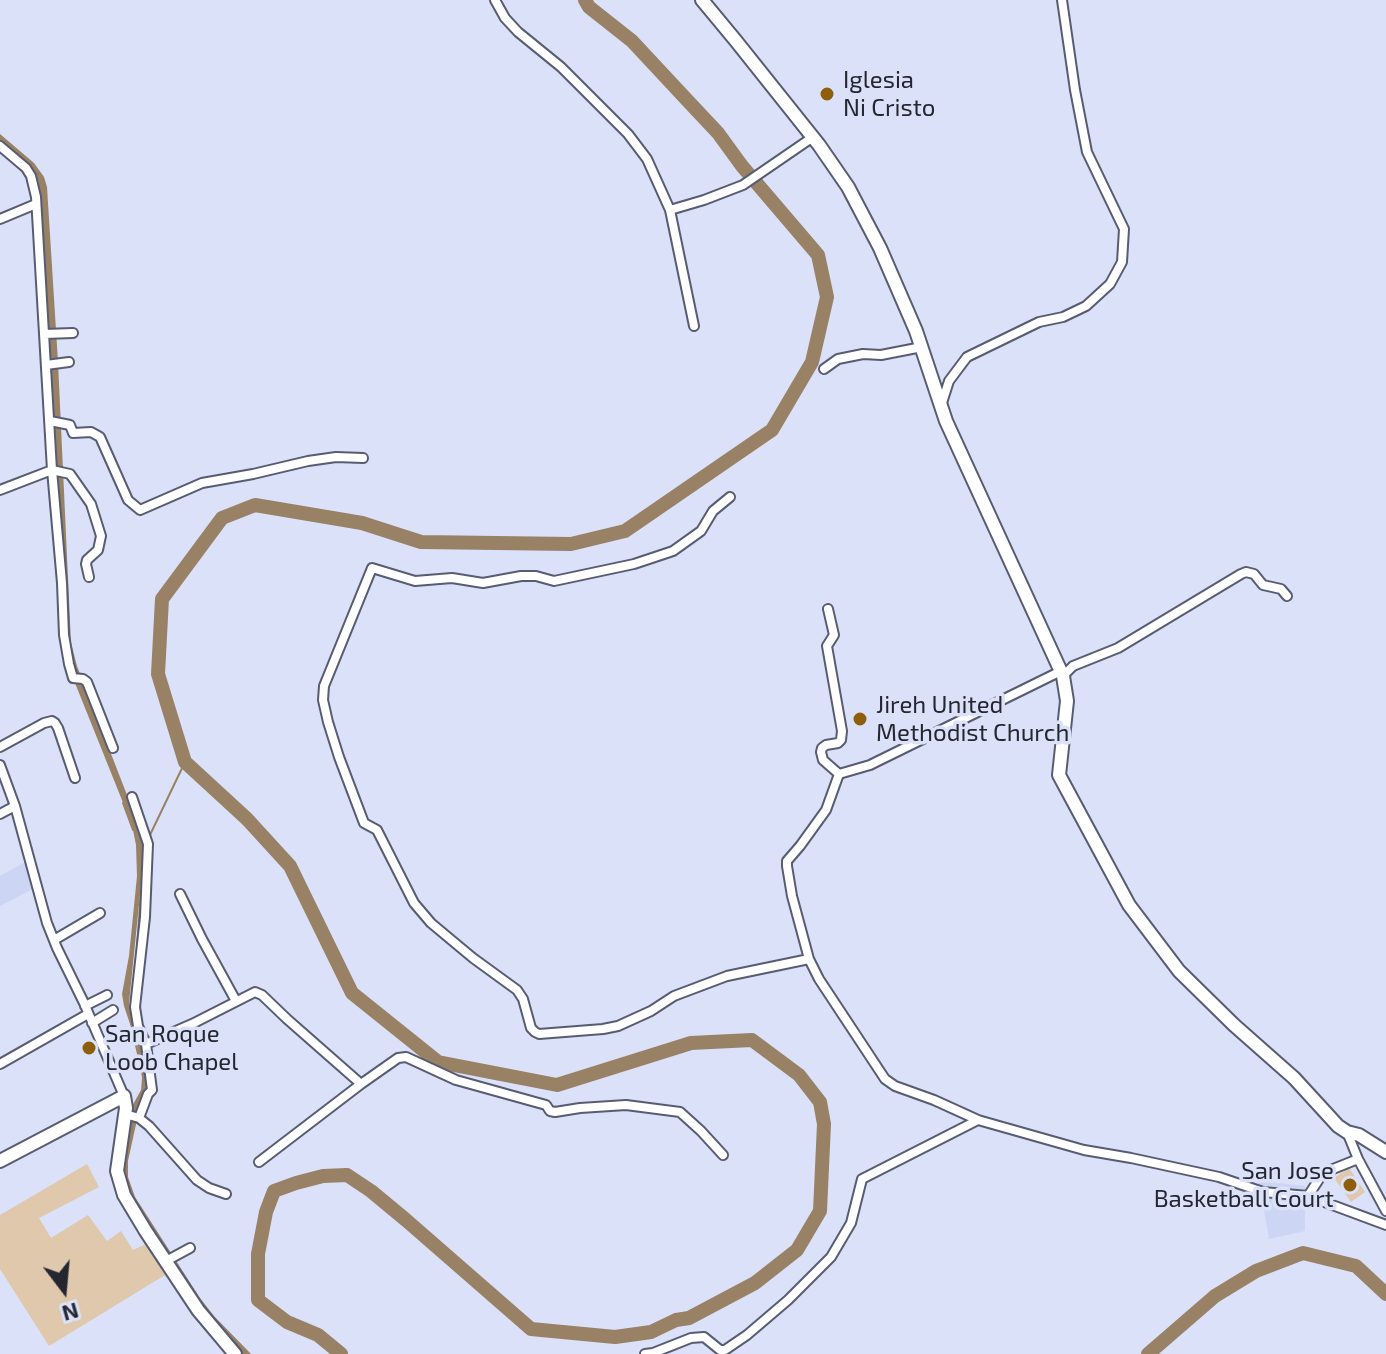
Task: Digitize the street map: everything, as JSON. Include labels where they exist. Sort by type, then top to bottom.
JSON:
[{"type":"street","points":[[495,0],[518,32],[561,67],[628,134],[647,159],[670,210],[694,326]]},
{"type":"street","points":[[702,0],[813,137],[848,187],[880,248],[905,302],[957,447],[1062,674],[1067,701],[1059,775],[1129,905],[1179,971],[1294,1078],[1338,1126],[1385,1150]]},
{"type":"street","points":[[941,406],[949,381],[967,357],[1039,322],[1063,317],[1086,306],[1110,284],[1122,262],[1124,229],[1087,152],[1062,0]]},
{"type":"street","points":[[670,210],[743,185],[813,137]]},
{"type":"street","points":[[0,146],[31,176],[36,204],[49,334],[66,649],[73,678],[87,682],[113,748]]},
{"type":"street","points":[[0,219],[36,204]]},
{"type":"street","points":[[49,334],[73,333]]},
{"type":"street","points":[[824,369],[838,359],[922,347]]},
{"type":"street","points":[[51,364],[69,362]]},
{"type":"street","points":[[54,421],[70,425],[73,433],[91,432],[100,437],[128,500],[140,510],[202,483],[308,461],[336,457],[363,458]]},
{"type":"street","points":[[0,490],[56,471],[70,474],[91,504],[101,536],[98,550],[87,560],[89,577]]},
{"type":"street","points":[[730,497],[713,511],[701,531],[673,551],[634,564],[554,581],[521,576],[483,583],[452,578],[415,581],[372,568],[324,686],[323,700],[339,757],[364,823],[377,830],[414,903],[431,923],[517,990],[535,1032],[618,1026],[674,996],[727,976],[809,959]]},
{"type":"street","points":[[839,774],[870,765],[1073,666],[1118,648],[1241,574],[1254,574],[1263,585],[1281,589],[1287,596]]},
{"type":"street","points":[[828,609],[834,635],[827,646],[842,737],[838,743],[822,748],[821,756],[839,774]]},
{"type":"street","points":[[0,747],[52,721],[58,728],[75,778]]},
{"type":"street","points":[[0,765],[54,940],[124,1096],[126,1114],[117,1171],[129,1204],[169,1259],[198,1310],[235,1354]]},
{"type":"street","points":[[839,774],[826,810],[787,861],[792,896],[809,959],[819,979],[885,1079],[978,1120],[1084,1150],[1219,1177],[1263,1192],[1308,1196],[1386,1225]]},
{"type":"street","points":[[132,797],[148,844],[145,917],[135,1007],[138,1026],[146,1044],[152,1090],[139,1118]]},
{"type":"street","points":[[0,814],[15,806]]},
{"type":"street","points":[[180,894],[236,1001]]},
{"type":"street","points":[[54,940],[100,913]]},
{"type":"street","points":[[146,1044],[255,992],[361,1084]]},
{"type":"street","points":[[0,1064],[88,1014],[107,995]]},
{"type":"street","points":[[88,1014],[113,1010]]},
{"type":"street","points":[[259,1162],[361,1084],[398,1058],[406,1057],[456,1080],[546,1105],[550,1111],[626,1105],[680,1112],[723,1155]]},
{"type":"street","points":[[0,1161],[124,1096]]},
{"type":"street","points":[[126,1114],[139,1118],[149,1126],[197,1180],[226,1194]]},
{"type":"street","points":[[645,1354],[691,1338],[704,1337],[720,1350],[725,1350],[747,1335],[831,1257],[851,1223],[862,1179],[978,1120]]},
{"type":"street","points":[[1347,1132],[1386,1211]]},
{"type":"street","points":[[1308,1196],[1323,1173],[1358,1159]]},
{"type":"street","points":[[169,1259],[190,1248]]},
{"type":"shaded area","points":[[0,134],[34,163],[47,187],[71,643],[145,845],[129,1003],[143,1043],[148,1077],[128,1161],[128,1177],[135,1197],[200,1298],[251,1354],[239,1354],[208,1318],[143,1222],[121,1176],[131,1108],[141,1090],[142,1078],[137,1045],[122,994],[137,876],[136,845],[132,825],[62,646],[41,211],[35,174],[0,141]]},
{"type":"shaded area","points":[[27,861],[35,888],[0,906],[0,876]]},
{"type":"shaded area","points":[[87,1164],[99,1187],[39,1218],[51,1238],[88,1215],[107,1241],[121,1231],[133,1250],[150,1242],[170,1272],[49,1346],[0,1269],[0,1215]]},
{"type":"shaded area","name":"San Jose Basketball Court","points":[[1349,1168],[1365,1192],[1351,1202],[1334,1178]]},
{"type":"shaded area","points":[[1258,1181],[1305,1186],[1305,1231],[1269,1239],[1264,1210],[1259,1210]]},
{"type":"waterway","points":[[341,1354],[318,1335],[287,1322],[258,1300],[258,1254],[266,1212],[274,1191],[296,1183],[323,1176],[347,1175],[406,1220],[531,1329],[615,1337],[651,1332],[676,1320],[689,1318],[755,1283],[797,1250],[820,1211],[824,1124],[820,1102],[799,1075],[752,1040],[691,1043],[557,1085],[438,1062],[352,993],[290,866],[247,819],[185,762],[158,674],[162,599],[222,518],[255,505],[362,523],[421,542],[571,544],[625,531],[772,430],[812,362],[827,297],[818,255],[718,133],[632,41],[589,7],[585,0]]},
{"type":"waterway","points":[[149,837],[185,762]]},
{"type":"waterway","points":[[123,803],[133,830]]},
{"type":"waterway","points":[[136,963],[141,890]]},
{"type":"waterway","points":[[134,1037],[139,1058]]},
{"type":"waterway","points":[[1148,1354],[1215,1296],[1256,1271],[1303,1253],[1356,1266],[1386,1294]]},
{"type":"place","name":"Iglesia Ni Cristo","points":[[827,94]]},
{"type":"place","name":"Jireh United Methodist Church","points":[[860,719]]},
{"type":"place","name":"San Roque Loob Chapel","points":[[89,1048]]},
{"type":"place","name":"San Jose Basketball Court","points":[[1350,1185]]}]
